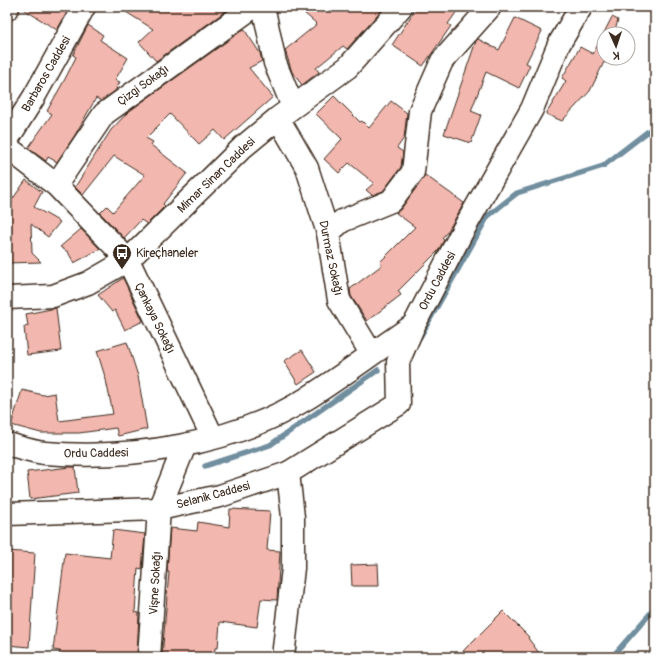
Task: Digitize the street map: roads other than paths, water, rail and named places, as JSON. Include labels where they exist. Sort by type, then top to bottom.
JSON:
[{"type":"street","name":"Barbaros Caddesi","points":[[7,140],[34,97],[84,7]]},
{"type":"street","name":"Çizgi Sokağı","points":[[56,185],[104,114],[253,7]]},
{"type":"street","name":"Durmaz Sokağı","points":[[265,7],[265,15],[286,112],[307,168],[328,233],[340,300],[372,353]]},
{"type":"street","name":"Mimar Sinan Caddesi","points":[[7,298],[53,296],[88,283],[128,260],[243,147],[286,112],[348,67],[401,7]]},
{"type":"street","points":[[328,233],[342,221],[391,201],[413,172],[420,111],[442,61],[490,7]]},
{"type":"street","name":"Ordu Caddesi","points":[[7,444],[44,453],[117,455],[185,445],[248,428],[306,400],[414,325],[462,232],[532,109],[559,44],[581,7]]},
{"type":"street","name":"Çankaya Sokağı","points":[[7,147],[56,185],[128,260],[213,438]]},
{"type":"street","name":"Selanik Caddesi","points":[[7,514],[159,509],[220,496],[288,473],[399,404],[398,362],[414,325]]},
{"type":"street","points":[[159,509],[185,445]]},
{"type":"street","points":[[283,657],[293,568],[293,517],[288,473]]},
{"type":"street","name":"Vişne Sokağı","points":[[149,657],[159,509]]},
{"type":"waterway","points":[[420,337],[488,216],[517,193],[603,166],[655,126]]},
{"type":"waterway","points":[[205,466],[270,445],[378,370]]},
{"type":"waterway","points":[[612,657],[655,608]]},
{"type":"place","name":"Kireçhaneler","points":[[122,270]]}]
